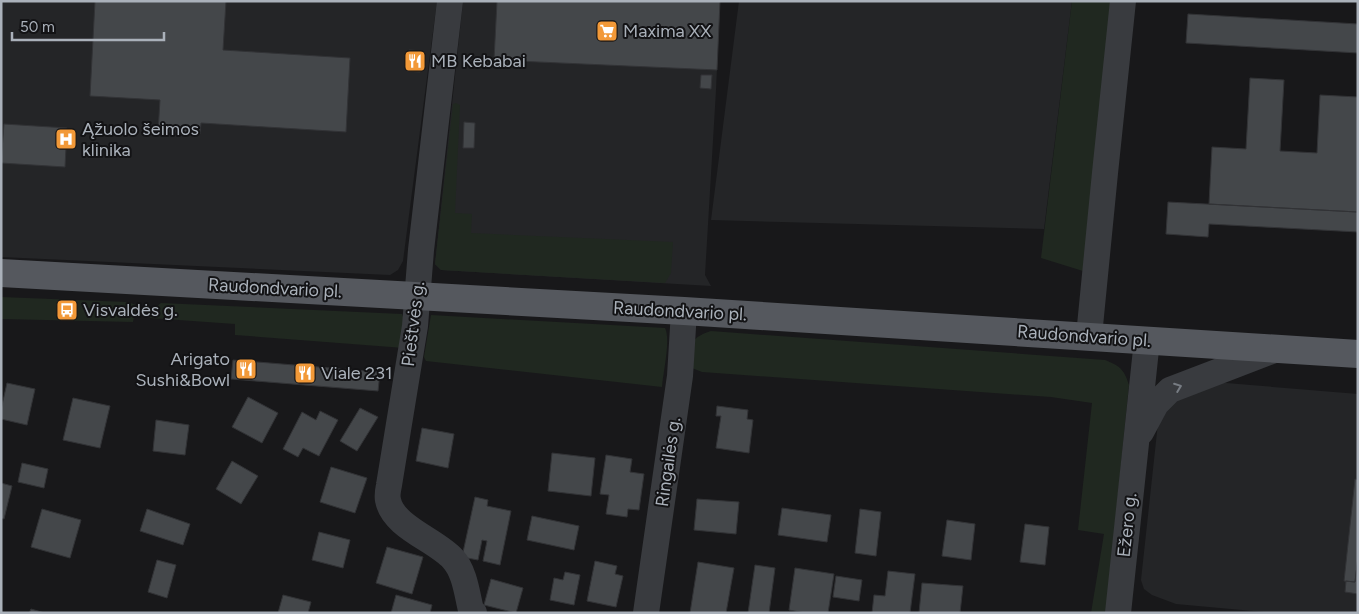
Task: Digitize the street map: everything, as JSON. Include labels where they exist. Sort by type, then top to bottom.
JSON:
[{"type":"main road","name":"Raudondvario pl.","points":[[1,273],[417,295],[1358,354]]},
{"type":"street","name":"Pieštvės g.","points":[[450,1],[421,250],[415,326],[388,500],[394,513],[402,522],[453,558],[460,569],[474,613]]},
{"type":"street","points":[[1090,336],[1123,1]]},
{"type":"street","name":"Ringailės g.","points":[[646,613],[680,376],[684,311]]},
{"type":"street","name":"Ežero g.","points":[[1118,613],[1148,340]]},
{"type":"street","name":"Ežero g.","points":[[1138,437],[1156,404],[1170,390],[1277,349]]},
{"type":"shaded area","points":[[1,1],[437,1],[403,261],[398,270],[390,275],[1,257]]},
{"type":"shaded area","points":[[463,1],[720,1],[705,275],[711,286],[441,270],[435,264]]},
{"type":"shaded area","points":[[739,1],[1072,1],[1044,229],[711,220]]},
{"type":"shaded area","points":[[1072,1],[1114,1],[1083,271],[1041,258]]},
{"type":"shaded area","points":[[453,104],[460,105],[455,213],[472,214],[471,233],[673,242],[671,273],[665,283],[441,270],[435,264]]},
{"type":"shaded area","points":[[1,297],[128,302],[136,305],[133,322],[1,319]]},
{"type":"shaded area","points":[[161,303],[402,314],[406,325],[404,348],[235,335],[235,324],[150,318],[152,310]]},
{"type":"shaded area","points":[[431,315],[665,328],[667,348],[662,387],[426,361],[424,357]]},
{"type":"shaded area","points":[[711,331],[1105,360],[1118,366],[1125,375],[1129,385],[1106,613],[1091,613],[1104,534],[1078,530],[1092,403],[1051,397],[702,372],[692,368],[692,344],[698,337]]},
{"type":"shaded area","points":[[1214,382],[1358,394],[1358,613],[1274,613],[1176,604],[1152,595],[1144,589],[1141,580],[1158,423],[1168,402]]},
{"type":"building","points":[[95,1],[226,1],[223,50],[350,58],[346,132],[201,123],[200,134],[158,132],[160,100],[90,96]]},
{"type":"building","name":"Maxima XX","points":[[497,1],[720,1],[717,70],[494,60]]},
{"type":"building","points":[[1188,14],[1358,24],[1358,53],[1186,43]]},
{"type":"building","name":"MB Kebabai","points":[[409,50],[422,51],[420,72],[407,71]]},
{"type":"building","points":[[701,75],[712,75],[711,89],[700,88]]},
{"type":"building","points":[[1250,78],[1284,80],[1280,151],[1317,153],[1320,95],[1358,97],[1357,212],[1209,204],[1212,147],[1246,149]]},
{"type":"building","points":[[464,122],[475,123],[474,148],[463,148]]},
{"type":"building","points":[[4,124],[67,128],[65,167],[1,163]]},
{"type":"building","points":[[1168,202],[1358,212],[1358,232],[1209,224],[1208,237],[1166,234]]},
{"type":"building","points":[[233,360],[380,372],[378,391],[231,379]]},
{"type":"building","points":[[7,383],[35,389],[27,425],[1,419]]},
{"type":"building","points":[[248,397],[278,413],[262,443],[232,427]]},
{"type":"building","points":[[73,398],[110,406],[100,448],[63,440]]},
{"type":"building","points":[[717,406],[748,410],[747,419],[753,420],[749,453],[716,448],[721,416],[716,416]]},
{"type":"building","points":[[360,408],[378,417],[357,451],[340,441]]},
{"type":"building","points":[[320,411],[338,420],[319,456],[303,448],[298,457],[283,449],[302,412],[316,420]]},
{"type":"building","points":[[156,420],[189,425],[185,455],[153,451]]},
{"type":"building","points":[[422,428],[454,434],[448,468],[416,461]]},
{"type":"building","points":[[552,453],[595,458],[591,496],[548,491]]},
{"type":"building","points":[[606,455],[632,459],[630,472],[644,474],[639,510],[628,509],[627,517],[606,514],[609,495],[600,494]]},
{"type":"building","points":[[232,461],[258,476],[241,504],[216,489]]},
{"type":"building","points":[[22,463],[48,469],[44,488],[18,482]]},
{"type":"building","points":[[331,467],[367,478],[355,513],[320,502]]},
{"type":"building","points":[[1355,479],[1358,480],[1358,557],[1355,582],[1344,581]]},
{"type":"building","points":[[1,483],[12,486],[4,519],[1,518]]},
{"type":"building","points":[[475,497],[488,500],[487,506],[511,511],[500,565],[483,561],[487,541],[482,540],[478,560],[462,557]]},
{"type":"building","points":[[697,499],[739,502],[736,534],[694,530]]},
{"type":"building","points":[[782,508],[831,515],[827,542],[778,535]]},
{"type":"building","points":[[42,509],[81,520],[70,558],[31,547]]},
{"type":"building","points":[[147,509],[190,524],[183,545],[140,531]]},
{"type":"building","points":[[860,509],[881,512],[876,556],[855,553]]},
{"type":"building","points":[[532,516],[579,526],[574,550],[527,540]]},
{"type":"building","points":[[947,520],[975,524],[971,560],[942,556]]},
{"type":"building","points":[[1025,524],[1049,527],[1045,565],[1020,562]]},
{"type":"building","points":[[319,532],[350,540],[343,568],[312,560]]},
{"type":"building","points":[[387,547],[423,557],[412,594],[376,583]]},
{"type":"building","points":[[1358,557],[1358,594],[1345,592],[1346,581],[1355,582]]},
{"type":"building","points":[[157,560],[176,565],[167,598],[148,592]]},
{"type":"building","points":[[595,561],[617,566],[615,574],[623,576],[616,607],[587,601]]},
{"type":"building","points":[[698,562],[734,568],[726,613],[690,613]]},
{"type":"building","points":[[755,565],[775,568],[769,613],[748,613]]},
{"type":"building","points":[[795,568],[834,574],[828,613],[805,613],[789,610]]},
{"type":"building","points":[[888,571],[915,574],[910,613],[872,613],[874,595],[885,596]]},
{"type":"building","points":[[565,572],[580,575],[574,605],[550,600],[554,578],[563,580]]},
{"type":"building","points":[[836,576],[862,580],[859,601],[833,597]]},
{"type":"building","points":[[491,579],[523,588],[516,613],[484,605]]},
{"type":"building","points":[[922,583],[963,586],[960,613],[919,613]]},
{"type":"building","points":[[283,595],[311,602],[308,613],[278,613]]},
{"type":"building","points":[[396,595],[432,605],[430,613],[391,613]]},
{"type":"building","points":[[31,609],[45,613],[29,613]]},
{"type":"place","name":"Maxima XX","points":[[607,31]]},
{"type":"place","name":"MB Kebabai","points":[[415,61]]},
{"type":"place","name":"Ąžuolo šeimos klinika","points":[[66,139]]},
{"type":"place","name":"Visvaldės g.","points":[[67,310]]},
{"type":"place","name":"Arigato Sushi&Bowl","points":[[246,369]]},
{"type":"place","name":"Viale 231","points":[[305,373]]}]
